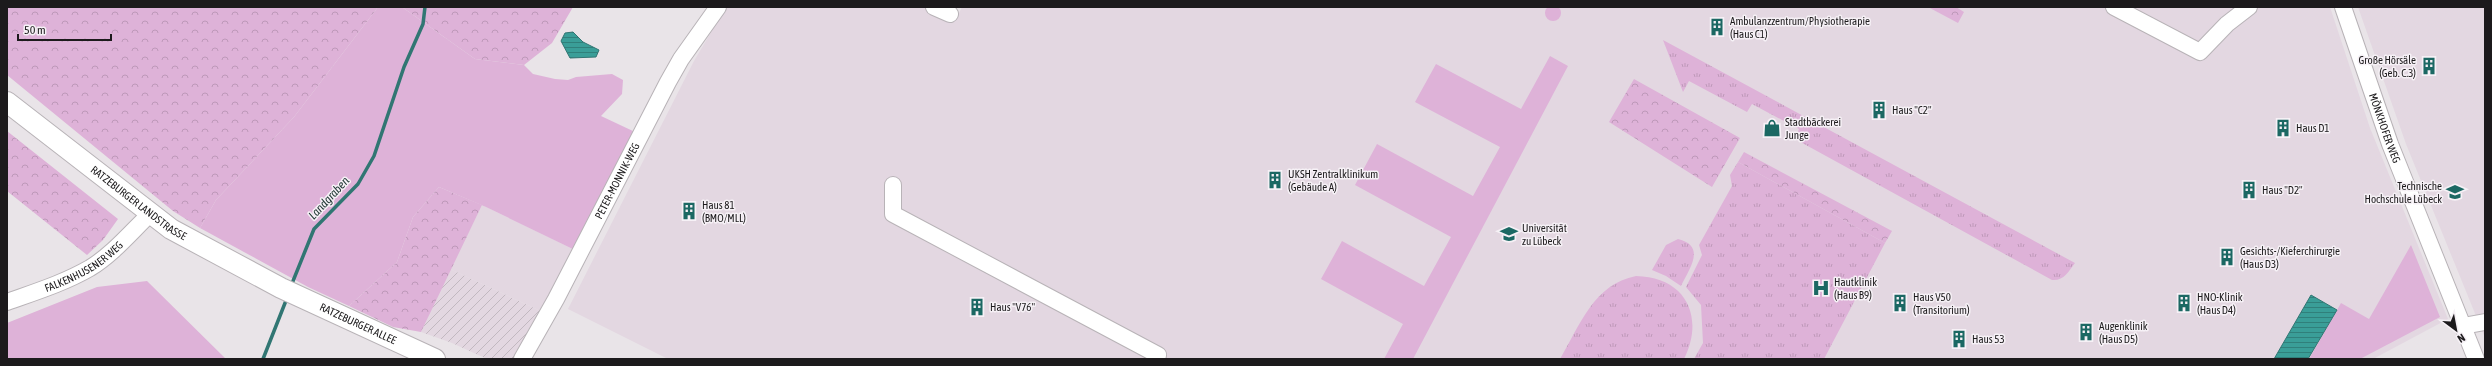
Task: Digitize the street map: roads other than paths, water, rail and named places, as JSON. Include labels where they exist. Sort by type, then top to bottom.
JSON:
[{"type":"main road","name":"RATZEBURGER LANDSTRASSE","points":[[7,102],[171,229],[281,288]]},
{"type":"main road","name":"RATZEBURGER ALLEE","points":[[281,288],[435,359]]},
{"type":"street","name":"PETER-MONNIK-WEG","points":[[522,359],[556,300],[668,82],[681,59],[718,7]]},
{"type":"street","points":[[934,7],[950,14]]},
{"type":"street","points":[[2114,7],[2200,52],[2227,24],[2249,7]]},
{"type":"street","name":"MÖNKHOFER WEG","points":[[2343,7],[2390,144],[2476,359]]},
{"type":"street","points":[[893,185],[893,214],[1146,348],[1158,355],[1158,359]]},
{"type":"street","name":"FALKENHUSENER WEG","points":[[7,302],[63,281],[90,267],[106,255],[150,214]]},
{"type":"street","points":[[2463,326],[2485,322]]},
{"type":"water","points":[[573,32],[583,42],[599,50],[596,57],[570,58],[561,41],[565,33]]},
{"type":"water","points":[[2311,295],[2337,310],[2308,359],[2274,359]]},
{"type":"waterway","name":"Landgraben","points":[[291,286],[314,229],[358,184],[374,156],[404,67],[423,24],[425,7]]},
{"type":"waterway","name":"Landgraben","points":[[263,359],[287,298]]},
{"type":"place","name":"Ambulanzzentrum/Physiotherapie (Haus C1)","points":[[1717,27]]},
{"type":"place","name":"Große Hörsäle (Geb. C.3)","points":[[2429,66]]},
{"type":"place","name":"Haus \"C2\"","points":[[1879,110]]},
{"type":"place","name":"Stadtbäckerei Junge","points":[[1772,128]]},
{"type":"place","name":"Haus D1","points":[[2283,128]]},
{"type":"place","name":"UKSH Zentralklinikum (Gebäude A)","points":[[1275,180]]},
{"type":"place","name":"Haus \"D2\"","points":[[2249,190]]},
{"type":"place","name":"Technische Hochschule Lübeck","points":[[2455,192]]},
{"type":"place","name":"Haus 81 (BMO/MLL)","points":[[689,211]]},
{"type":"place","name":"Universität zu Lübeck","points":[[1509,234]]},
{"type":"place","name":"Gesichts-/Kieferchirurgie (Haus D3)","points":[[2227,257]]},
{"type":"place","name":"Hautklinik (Haus B9)","points":[[1821,288]]},
{"type":"place","name":"Haus V50 (Transitorium)","points":[[1900,303]]},
{"type":"place","name":"HNO-Klinik (Haus D4)","points":[[2184,303]]},
{"type":"place","name":"Haus \"V76\"","points":[[977,307]]},
{"type":"place","name":"Augenklinik (Haus D5)","points":[[2086,332]]},
{"type":"place","name":"Haus 53","points":[[1959,339]]}]
